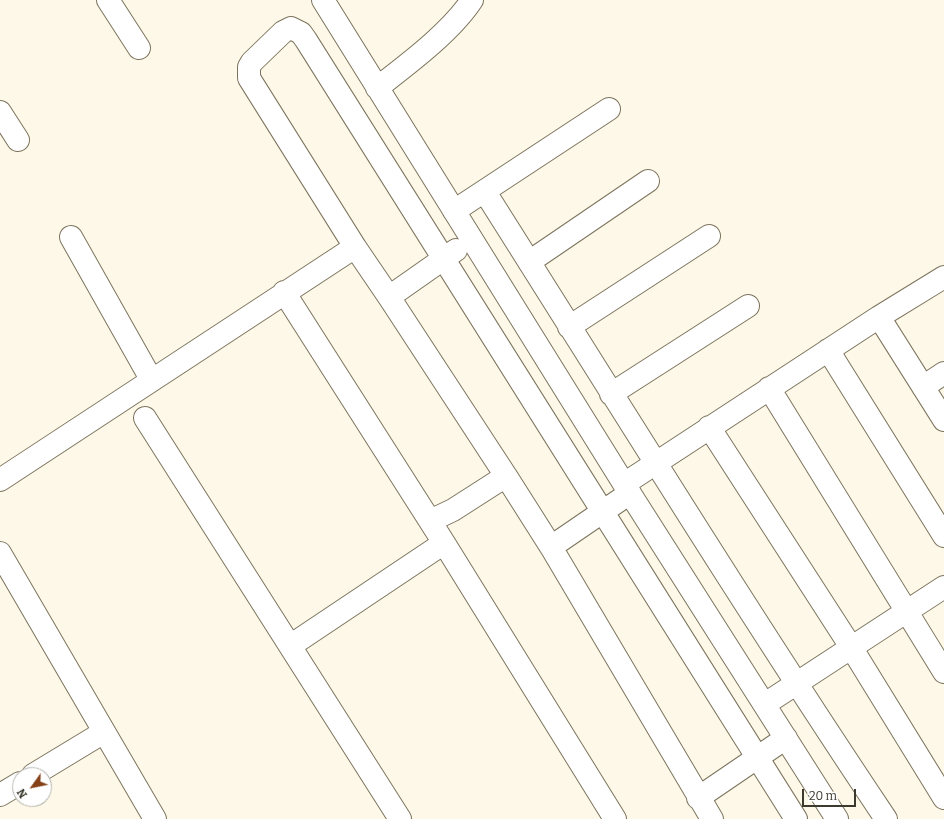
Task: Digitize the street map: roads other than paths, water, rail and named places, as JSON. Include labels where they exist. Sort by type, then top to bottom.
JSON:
[{"type":"street","points":[[108,0],[139,48]]},
{"type":"street","points":[[323,0],[627,489],[837,819]]},
{"type":"street","points":[[377,88],[426,49],[467,9],[472,0]]},
{"type":"street","points":[[712,819],[698,798],[551,547],[355,247],[249,78],[249,67],[252,62],[284,32],[291,28],[301,33],[445,258],[796,819]]},
{"type":"street","points":[[454,211],[609,109]]},
{"type":"street","points":[[0,112],[18,140]]},
{"type":"street","points":[[529,262],[648,181]]},
{"type":"street","points":[[485,192],[654,464],[796,684],[886,819]]},
{"type":"street","points":[[569,327],[709,236]]},
{"type":"street","points":[[71,237],[151,379]]},
{"type":"street","points":[[389,297],[471,240]]},
{"type":"street","points":[[0,480],[151,379],[355,247]]},
{"type":"street","points":[[551,547],[603,512],[654,464],[768,388],[944,277]]},
{"type":"street","points":[[284,292],[444,543],[615,819]]},
{"type":"street","points":[[611,394],[748,306]]},
{"type":"street","points":[[879,317],[944,420]]},
{"type":"street","points":[[828,350],[944,536]]},
{"type":"street","points":[[923,387],[944,373]]},
{"type":"street","points":[[768,388],[944,672]]},
{"type":"street","points":[[145,418],[400,819]]},
{"type":"street","points":[[709,427],[851,647],[944,798]]},
{"type":"street","points":[[430,521],[453,510],[506,476]]},
{"type":"street","points":[[290,646],[444,543]]},
{"type":"street","points":[[0,553],[155,819]]},
{"type":"street","points":[[765,704],[944,587]]},
{"type":"street","points":[[46,767],[104,732]]},
{"type":"street","points":[[698,798],[786,738]]},
{"type":"street","points":[[0,795],[12,788]]}]
